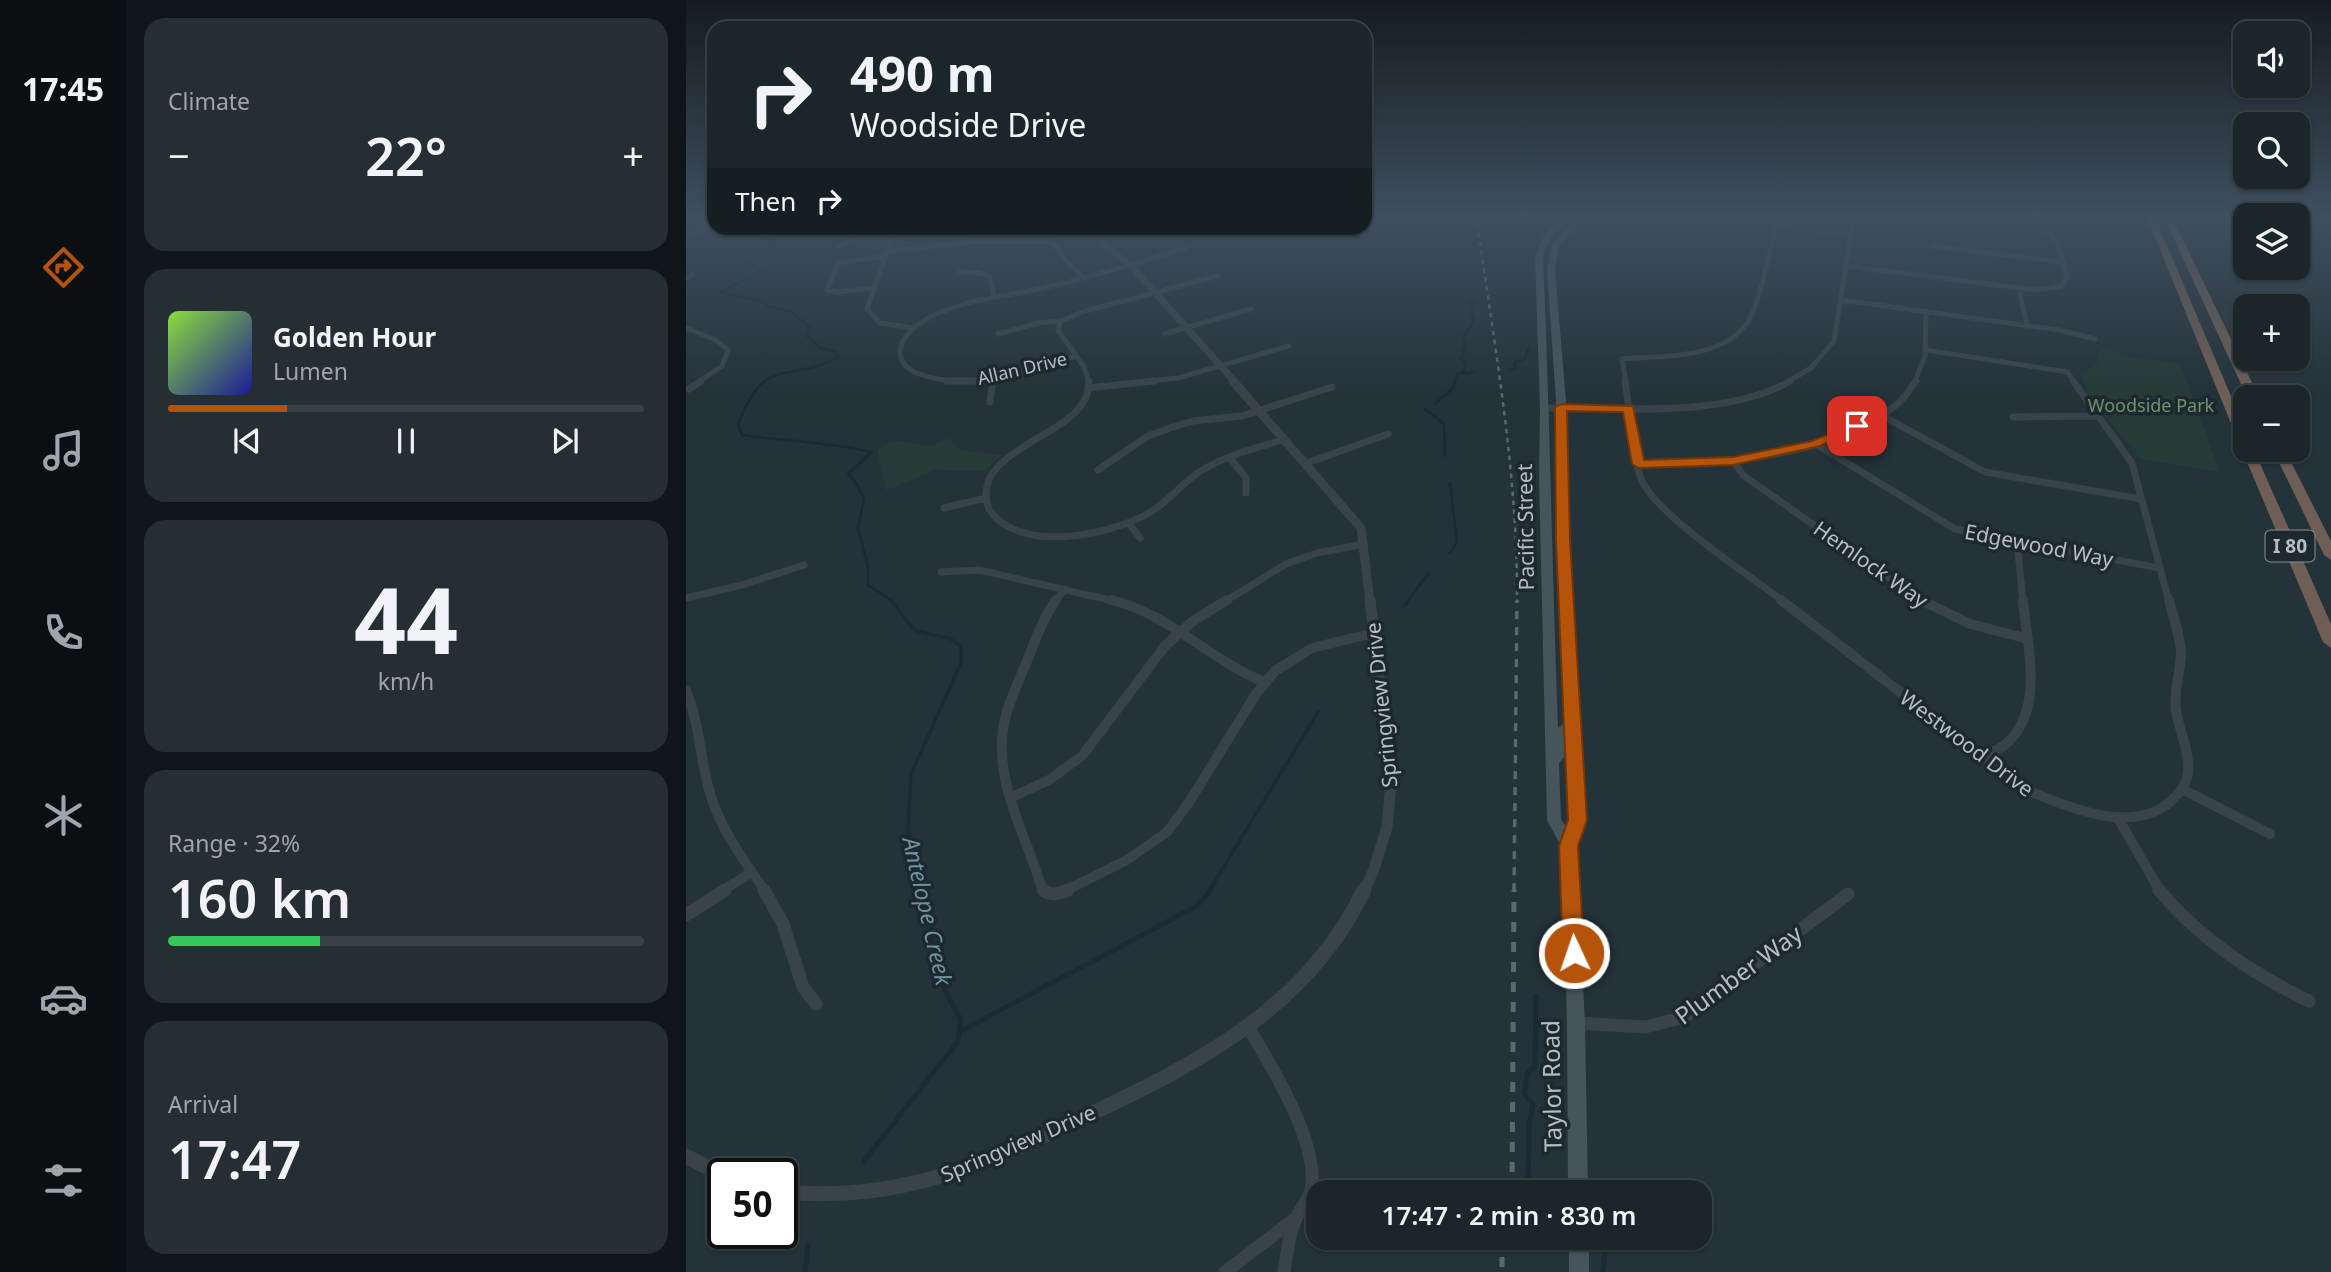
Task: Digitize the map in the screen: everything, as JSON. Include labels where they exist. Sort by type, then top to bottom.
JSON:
[{"type":"highway","points":[[2175,274],[2233,414]]},
{"type":"highway","points":[[2195,274],[2247,385]]},
{"type":"highway","name":"I 80","points":[[2253,462],[2331,642]]},
{"type":"highway","name":"I 80","points":[[2285,462],[2331,555]]},
{"type":"main road","name":"Pacific Street","points":[[1540,274],[1554,820],[1569,846]]},
{"type":"main road","name":"Pacific Street","points":[[1552,274],[1561,407],[1566,602],[1577,820],[1569,846],[1575,980]]},
{"type":"main road","points":[[1540,286],[1551,286]]},
{"type":"main road","points":[[1544,477],[1553,481],[1554,497],[1563,503]]},
{"type":"main road","points":[[1546,523],[1553,518],[1555,505],[1563,503]]},
{"type":"main road","points":[[1549,630],[1555,624],[1558,605],[1566,602]]},
{"type":"main road","points":[[1551,685],[1558,689],[1560,717],[1573,726],[1561,733],[1561,752],[1552,761]]},
{"type":"main road","name":"Taylor Road","points":[[1575,980],[1578,1180]]},
{"type":"main road","points":[[1579,1250],[1579,1272]]},
{"type":"street","points":[[833,274],[827,289],[838,292],[873,288]]},
{"type":"street","points":[[878,274],[867,309],[873,319],[888,326],[914,328],[944,311],[994,296],[1025,292],[1097,274]]},
{"type":"street","points":[[983,274],[990,277],[994,296]]},
{"type":"street","points":[[1080,274],[1084,278]]},
{"type":"street","name":"Springview Drive","points":[[798,1193],[864,1194],[887,1191],[947,1175],[1016,1149],[1196,1062],[1274,1006],[1314,966],[1356,906],[1377,861],[1389,812],[1391,783],[1361,528],[1307,463],[1138,274]]},
{"type":"street","name":"Westwood Drive","points":[[1763,274],[1749,323],[1734,337],[1693,353],[1622,359],[1640,478],[1658,503],[2027,790],[2049,802],[2094,815],[2118,818],[2156,811],[2169,803],[2182,789]]},
{"type":"street","points":[[1545,408],[1677,407],[1726,402],[1766,391],[1794,379],[1815,366],[1829,351],[1837,332],[1845,274]]},
{"type":"street","points":[[1912,274],[2046,290],[2061,286],[2066,274]]},
{"type":"street","points":[[998,334],[1038,323],[1061,321],[1075,314],[1218,276]]},
{"type":"street","points":[[2019,288],[2027,326]]},
{"type":"street","points":[[1841,300],[2027,326],[2095,339]]},
{"type":"street","points":[[1164,334],[1251,309]]},
{"type":"street","points":[[1639,464],[1733,461],[1815,444],[1881,415],[1906,395],[1915,383],[1927,351],[1926,312]]},
{"type":"street","points":[[1061,321],[1058,330],[1088,375],[1088,388],[1072,414],[1003,462],[989,480],[986,498],[991,513],[1004,525],[1042,536],[1083,535],[1129,523],[1162,505],[1195,474],[1230,458],[1285,439]]},
{"type":"street","name":"Allan Drive","points":[[914,328],[903,341],[901,358],[909,369],[924,376],[948,380],[993,378],[1076,356]]},
{"type":"street","points":[[688,331],[724,345],[728,355],[714,374],[689,389]]},
{"type":"street","points":[[1088,388],[1178,379],[1289,346]]},
{"type":"street","points":[[1927,351],[2068,372],[2078,391],[2128,454],[2181,653],[2175,689],[2176,710],[2188,760],[2188,776],[2182,789],[2270,834]]},
{"type":"street","points":[[990,402],[993,378]]},
{"type":"street","points":[[1098,470],[1148,436],[1193,421],[1231,418],[1260,411],[1332,387]]},
{"type":"street","points":[[1881,415],[1986,471],[2141,499]]},
{"type":"street","points":[[2013,417],[2098,416]]},
{"type":"street","points":[[1307,463],[1388,434]]},
{"type":"street","name":"Edgewood Way","points":[[1815,444],[1939,522],[1971,533],[2159,568]]},
{"type":"street","points":[[1230,458],[1246,477],[1246,493]]},
{"type":"street","name":"Hemlock Way","points":[[1733,461],[1744,476],[1925,603],[1970,624],[2025,638]]},
{"type":"street","points":[[944,508],[986,498]]},
{"type":"street","points":[[1129,523],[1140,538]]},
{"type":"street","points":[[1984,758],[2008,741],[2023,721],[2029,707],[2031,680],[2017,541]]},
{"type":"street","points":[[1012,797],[1049,780],[1082,756],[1179,632],[1286,564],[1317,553],[1364,544]]},
{"type":"street","points":[[686,598],[742,585],[804,565]]},
{"type":"street","points":[[941,572],[979,570],[1130,604],[1246,675],[1264,682]]},
{"type":"street","points":[[1065,589],[1042,620],[1006,718],[1001,760],[1042,889],[1049,894],[1060,894],[1127,860],[1167,832],[1188,804],[1264,682],[1286,663],[1312,648],[1374,633]]},
{"type":"street","points":[[686,691],[700,736],[713,801],[723,828],[774,903],[784,926],[797,979],[805,994],[816,1004]]},
{"type":"street","points":[[2118,818],[2155,885],[2180,913],[2251,970],[2277,987],[2309,1001]]},
{"type":"street","points":[[686,915],[752,872]]},
{"type":"street","name":"Plumber Way","points":[[1576,1023],[1648,1028],[1667,1025],[1684,1017],[1848,894]]},
{"type":"street","points":[[1248,1027],[1276,1073],[1302,1135],[1310,1166],[1311,1189],[1296,1218],[1284,1272]]},
{"type":"street","points":[[686,1156],[707,1167]]},
{"type":"street","points":[[1225,1272],[1296,1218]]},
{"type":"green space","name":"Woodside Park","points":[[2101,346],[2131,358],[2180,363],[2220,472],[2140,459],[2088,395],[2080,373],[2097,364]]},
{"type":"green space","points":[[948,438],[960,450],[1001,455],[985,471],[935,470],[886,491],[877,450],[891,440],[931,446]]},
{"type":"waterway","name":"Antelope Creek","points":[[755,274],[720,292],[790,311],[809,327],[807,336],[820,348],[834,351],[839,357],[768,379],[748,402],[738,424],[742,435],[872,452],[848,474],[857,484],[864,499],[858,528],[868,567],[868,585],[891,600]]},
{"type":"waterway","points":[[1467,373],[1464,371],[1465,362],[1461,360],[1465,348],[1463,337],[1473,323],[1472,301]]},
{"type":"waterway","points":[[1509,370],[1516,369],[1515,362],[1525,359],[1528,349]]},
{"type":"waterway","points":[[1467,373],[1474,372]]},
{"type":"waterway","points":[[1436,403],[1453,388],[1457,374],[1467,373]]},
{"type":"waterway","points":[[1424,408],[1444,424],[1445,456]]},
{"type":"waterway","points":[[1450,483],[1457,542],[1450,553]]},
{"type":"waterway","points":[[1407,602],[1429,573]]},
{"type":"waterway","name":"Antelope Creek","points":[[891,600],[914,630],[951,639],[961,647],[961,663],[911,774],[908,832],[922,891]]},
{"type":"waterway","points":[[1405,605],[1409,600]]},
{"type":"waterway","points":[[1209,891],[1318,712]]},
{"type":"waterway","name":"Antelope Creek","points":[[921,890],[944,989],[961,1020],[959,1032]]},
{"type":"waterway","points":[[959,1032],[1197,906],[1211,890]]},
{"type":"waterway","points":[[1528,1180],[1529,1125],[1533,1104],[1524,1093],[1528,1072],[1535,1067],[1536,996]]},
{"type":"waterway","name":"Antelope Creek","points":[[864,1161],[958,1041],[959,1032]]},
{"type":"waterway","name":"Antelope Creek","points":[[805,1272],[808,1245]]},
{"type":"waterway","points":[[1603,1272],[1605,1250]]},
{"type":"railway","points":[[1485,274],[1514,505],[1517,601]]},
{"type":"railway","points":[[1514,891],[1517,601]]},
{"type":"railway","points":[[1512,1180],[1514,890]]},
{"type":"railway","points":[[1502,1250],[1502,1272]]},
{"type":"route","points":[[1574,953],[1569,846],[1577,820],[1563,541],[1561,407],[1629,408],[1639,464],[1733,461],[1815,444],[1857,426]]}]
